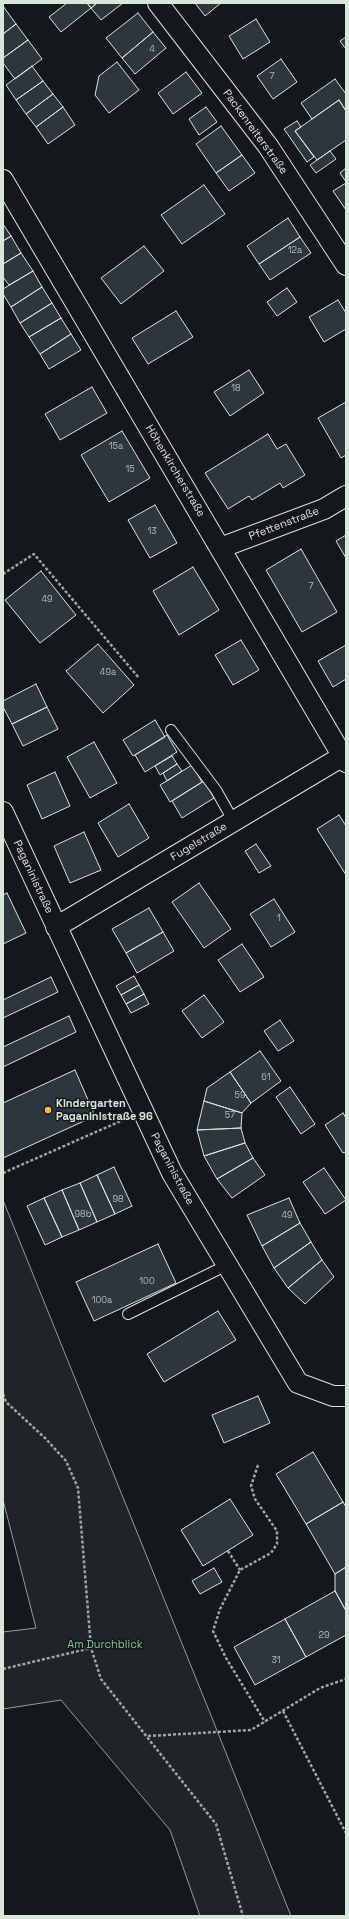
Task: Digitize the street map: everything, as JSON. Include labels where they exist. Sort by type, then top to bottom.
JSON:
[{"type":"street","name":"Packenreiterstraße","points":[[158,3],[268,146],[346,265]]},
{"type":"street","name":"Höhenkircherstraße","points":[[3,180],[344,759]]},
{"type":"street","name":"Pfettenstraße","points":[[220,548],[324,509],[346,496]]},
{"type":"street","name":"Fugelstraße","points":[[56,927],[344,759]]},
{"type":"street","name":"Paganinistraße","points":[[3,812],[172,1173],[298,1384],[333,1396],[346,1396]]},
{"type":"lane","points":[[171,730],[216,790],[234,822]]},
{"type":"lane","points":[[128,1314],[227,1265]]},
{"type":"path","points":[[3,574],[34,554],[139,678]]},
{"type":"path","points":[[3,1173],[143,1111]]},
{"type":"path","points":[[3,1394],[6,1402],[45,1438],[66,1461],[78,1488],[91,1648],[101,1679],[148,1736],[216,1824],[244,1916]]},
{"type":"path","points":[[258,1465],[251,1486],[255,1499],[277,1532],[277,1544],[271,1553],[240,1570],[220,1609],[213,1632],[226,1658],[264,1722]]},
{"type":"path","points":[[228,1551],[240,1570]]},
{"type":"path","points":[[3,1669],[91,1648]]},
{"type":"path","points":[[148,1736],[251,1730],[320,1688],[346,1679]]},
{"type":"path","points":[[283,1711],[346,1833]]},
{"type":"green space","name":"Am Durchblick","points":[[3,1200],[291,1916],[200,1916],[170,1830],[61,1700],[3,1709],[3,1632],[36,1628],[3,1500]]},
{"type":"building","points":[[67,3],[87,3],[91,8],[61,32],[49,17]]},
{"type":"building","points":[[87,3],[97,3],[91,8]]},
{"type":"building","points":[[97,3],[123,3],[101,20],[91,8]]},
{"type":"building","points":[[195,3],[221,3],[205,16]]},
{"type":"building","points":[[3,6],[16,24],[3,34]]},
{"type":"building","points":[[138,13],[153,32],[122,58],[106,38]]},
{"type":"building","points":[[256,19],[270,42],[243,59],[229,36]]},
{"type":"building","points":[[16,24],[28,40],[3,58],[3,34]]},
{"type":"building","points":[[153,32],[166,48],[135,74],[122,58]]},
{"type":"building","points":[[346,37],[346,49],[340,41]]},
{"type":"building","points":[[28,40],[42,59],[15,79],[3,63],[3,58]]},
{"type":"building","points":[[281,59],[297,82],[273,99],[257,76]]},
{"type":"building","points":[[117,62],[139,90],[109,113],[95,95],[99,76]]},
{"type":"building","points":[[32,66],[43,81],[16,100],[6,85]]},
{"type":"building","points":[[186,72],[202,93],[173,114],[158,93]]},
{"type":"building","points":[[335,79],[346,94],[346,111],[339,100],[312,119],[301,103]]},
{"type":"building","points":[[43,81],[53,94],[26,114],[16,100]]},
{"type":"building","points":[[53,94],[63,107],[36,127],[26,114]]},
{"type":"building","points":[[339,100],[346,111],[346,140],[317,160],[295,131]]},
{"type":"building","points":[[63,107],[75,125],[48,144],[36,127]]},
{"type":"building","points":[[206,107],[217,122],[199,135],[189,119]]},
{"type":"building","points":[[297,121],[301,127],[295,131],[314,157],[307,162],[284,129]]},
{"type":"building","points":[[221,126],[242,155],[216,173],[196,144]]},
{"type":"building","points":[[330,151],[336,159],[316,173],[310,165]]},
{"type":"building","points":[[242,155],[255,173],[229,191],[216,173]]},
{"type":"building","points":[[346,168],[346,182],[340,173]]},
{"type":"building","points":[[346,183],[346,210],[333,191]]},
{"type":"building","points":[[204,185],[225,214],[182,244],[161,215]]},
{"type":"building","points":[[288,218],[300,237],[259,264],[247,246]]},
{"type":"building","points":[[3,224],[11,236],[3,241]]},
{"type":"building","points":[[11,236],[21,253],[3,264],[3,241]]},
{"type":"building","points":[[300,237],[311,253],[270,280],[259,264]]},
{"type":"building","points":[[144,246],[164,271],[121,304],[101,278]]},
{"type":"building","points":[[21,253],[33,271],[9,285],[3,277],[3,264]]},
{"type":"building","points":[[33,271],[42,287],[11,307],[3,294],[3,289]]},
{"type":"building","points":[[42,287],[52,303],[20,323],[11,307]]},
{"type":"building","points":[[287,288],[297,302],[277,316],[267,302]]},
{"type":"building","points":[[338,300],[346,313],[346,329],[324,342],[309,317]]},
{"type":"building","points":[[52,303],[61,318],[29,337],[20,323]]},
{"type":"building","points":[[176,311],[193,337],[148,364],[132,338]]},
{"type":"building","points":[[61,318],[71,334],[40,354],[29,337]]},
{"type":"building","points":[[71,334],[81,350],[49,369],[40,354]]},
{"type":"building","points":[[249,370],[264,393],[230,416],[214,392]]},
{"type":"building","points":[[92,387],[107,413],[60,440],[45,414]]},
{"type":"building","points":[[346,402],[346,455],[341,458],[318,418]]},
{"type":"building","points":[[122,431],[150,478],[109,502],[81,455]]},
{"type":"building","points":[[268,434],[277,449],[286,444],[305,475],[283,488],[280,483],[252,500],[249,496],[228,509],[205,473]]},
{"type":"building","points":[[155,505],[177,543],[150,558],[128,520]]},
{"type":"building","points":[[346,535],[346,558],[336,541]]},
{"type":"building","points":[[301,549],[337,612],[302,632],[266,570]]},
{"type":"building","points":[[193,567],[219,610],[179,635],[153,591]]},
{"type":"building","points":[[41,571],[76,615],[40,643],[5,600]]},
{"type":"building","points":[[241,640],[259,670],[233,685],[215,655]]},
{"type":"building","points":[[98,644],[134,685],[103,713],[66,671]]},
{"type":"building","points":[[346,645],[346,679],[333,687],[318,661]]},
{"type":"building","points":[[36,684],[47,707],[12,724],[3,707],[3,701]]},
{"type":"building","points":[[47,707],[58,729],[23,746],[12,724]]},
{"type":"building","points":[[155,720],[165,737],[133,756],[123,740]]},
{"type":"building","points":[[167,735],[177,752],[145,772],[135,755]]},
{"type":"building","points":[[94,742],[117,783],[90,798],[67,757]]},
{"type":"building","points":[[172,756],[177,764],[160,775],[155,766]]},
{"type":"building","points":[[177,764],[182,771],[167,781],[163,773]]},
{"type":"building","points":[[192,765],[202,782],[170,802],[160,785]]},
{"type":"building","points":[[55,772],[70,806],[42,819],[27,785]]},
{"type":"building","points":[[204,781],[214,798],[182,818],[172,801]]},
{"type":"building","points":[[129,804],[149,838],[118,857],[98,823]]},
{"type":"building","points":[[339,815],[346,826],[346,875],[317,829]]},
{"type":"building","points":[[84,832],[101,870],[70,883],[54,846]]},
{"type":"building","points":[[256,844],[271,866],[259,873],[245,851]]},
{"type":"building","points":[[199,883],[231,929],[204,948],[172,902]]},
{"type":"building","points":[[7,893],[26,933],[3,944],[3,895]]},
{"type":"building","points":[[274,899],[295,932],[271,947],[250,914]]},
{"type":"building","points":[[149,908],[163,932],[126,953],[112,929]]},
{"type":"building","points":[[163,932],[174,951],[137,973],[126,953]]},
{"type":"building","points":[[242,944],[264,977],[240,992],[218,960]]},
{"type":"building","points":[[134,976],[139,985],[121,995],[116,986]]},
{"type":"building","points":[[51,977],[58,992],[3,1018],[3,1000]]},
{"type":"building","points":[[139,985],[144,994],[126,1004],[121,995]]},
{"type":"building","points":[[144,994],[149,1004],[131,1013],[126,1004]]},
{"type":"building","points":[[204,995],[224,1022],[202,1038],[182,1011]]},
{"type":"building","points":[[69,1016],[76,1032],[3,1067],[3,1047]]},
{"type":"building","points":[[280,1020],[294,1041],[278,1051],[264,1031]]},
{"type":"building","points":[[260,1051],[281,1081],[251,1103],[230,1072]]},
{"type":"building","name":"Kindergarten Paganinistraße 96","points":[[75,1070],[95,1116],[3,1158],[3,1103]]},
{"type":"building","points":[[230,1072],[251,1103],[242,1113],[204,1101],[207,1088]]},
{"type":"building","points":[[290,1087],[315,1124],[301,1134],[276,1097]]},
{"type":"building","points":[[204,1101],[242,1113],[241,1128],[197,1130]]},
{"type":"building","points":[[343,1113],[346,1118],[346,1152],[343,1153],[325,1125]]},
{"type":"building","points":[[241,1128],[245,1143],[204,1156],[197,1130]]},
{"type":"building","points":[[245,1143],[253,1158],[217,1179],[204,1156]]},
{"type":"building","points":[[253,1158],[265,1175],[232,1198],[217,1179]]},
{"type":"building","points":[[114,1167],[132,1206],[115,1214],[97,1175]]},
{"type":"building","points":[[324,1168],[346,1200],[325,1214],[303,1182]]},
{"type":"building","points":[[97,1175],[115,1214],[97,1222],[80,1183]]},
{"type":"building","points":[[80,1183],[97,1222],[79,1230],[62,1190]]},
{"type":"building","points":[[62,1190],[79,1230],[62,1237],[44,1198]]},
{"type":"building","points":[[44,1198],[62,1237],[45,1245],[27,1206]]},
{"type":"building","points":[[289,1198],[300,1223],[262,1246],[247,1215]]},
{"type":"building","points":[[300,1223],[311,1242],[274,1268],[262,1246]]},
{"type":"building","points":[[311,1242],[322,1260],[288,1288],[274,1268]]},
{"type":"building","points":[[158,1244],[176,1283],[94,1321],[76,1282]]},
{"type":"building","points":[[322,1260],[334,1277],[305,1304],[288,1288]]},
{"type":"building","points":[[218,1311],[236,1340],[164,1382],[147,1354]]},
{"type":"building","points":[[258,1396],[270,1423],[224,1443],[212,1415]]},
{"type":"building","points":[[313,1452],[343,1502],[306,1524],[276,1474]]},
{"type":"building","points":[[230,1499],[253,1535],[203,1566],[181,1530]]},
{"type":"building","points":[[343,1502],[346,1507],[346,1567],[335,1574],[306,1524]]},
{"type":"building","points":[[346,1567],[345,1609],[335,1591],[335,1574]]},
{"type":"building","points":[[214,1568],[222,1582],[200,1594],[192,1581]]},
{"type":"building","points":[[335,1591],[346,1611],[346,1635],[306,1657],[285,1619]]},
{"type":"building","points":[[285,1619],[306,1657],[255,1685],[234,1647]]},
{"type":"place","name":"Kindergarten Paganinistraße 96","points":[[48,1110]]}]
